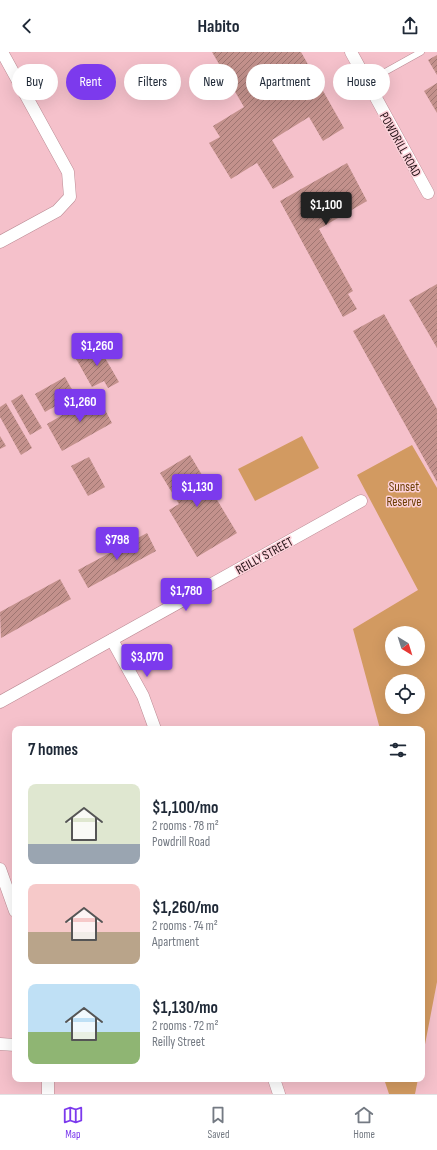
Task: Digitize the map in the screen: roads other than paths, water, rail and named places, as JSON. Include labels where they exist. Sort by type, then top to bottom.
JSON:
[{"type":"street","points":[[0,242],[57,211],[70,197],[68,172],[2,52]]},
{"type":"street","name":"POWDRILL ROAD","points":[[351,52],[357,64]]},
{"type":"street","name":"POWDRILL ROAD","points":[[377,100],[428,193]]},
{"type":"street","name":"REILLY STREET","points":[[0,702],[361,501]]},
{"type":"street","points":[[112,640],[143,696],[154,726]]},
{"type":"street","points":[[0,868],[12,902]]},
{"type":"street","points":[[0,1044],[12,1045]]},
{"type":"street","points":[[48,1082],[48,1094]]},
{"type":"street","points":[[275,1082],[279,1094]]},
{"type":"lane","points":[[390,69],[421,52]]},
{"type":"park label","name":"Sunset Reserve","points":[[404,494]]}]
